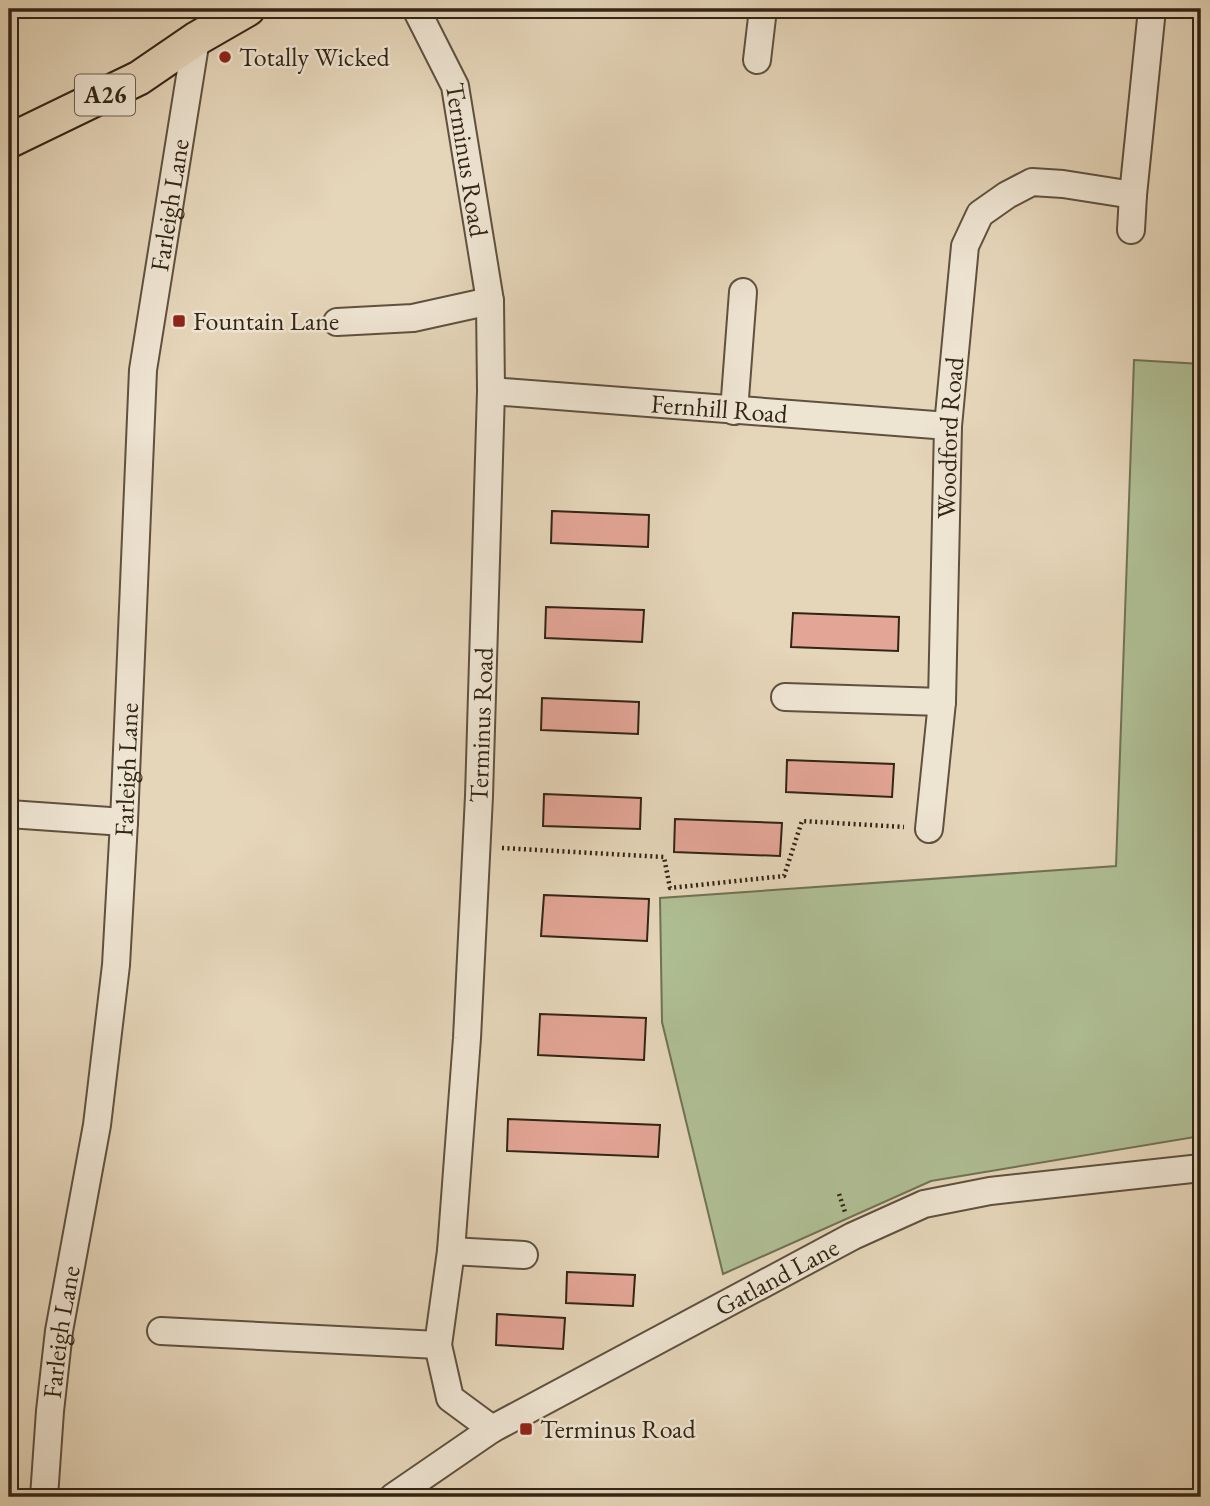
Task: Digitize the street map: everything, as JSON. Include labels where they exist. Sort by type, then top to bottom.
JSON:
[{"type":"main road","name":"A26","points":[[9,141],[139,78],[197,24],[248,9]]},
{"type":"street","name":"Terminus Road","points":[[416,9],[455,86],[490,301],[491,391],[477,846],[467,1038],[451,1251],[438,1345],[450,1398],[492,1429]]},
{"type":"street","points":[[757,60],[763,9]]},
{"type":"street","points":[[1131,230],[1152,9]]},
{"type":"street","name":"Farleigh Lane","points":[[44,1497],[59,1331],[97,1125],[116,965],[143,370],[197,24]]},
{"type":"street","name":"Woodford Road","points":[[929,829],[942,702],[948,426],[965,246],[980,214],[1032,182],[1133,195]]},
{"type":"street","points":[[734,411],[743,292]]},
{"type":"street","points":[[337,322],[413,318],[490,301]]},
{"type":"street","name":"Fernhill Road","points":[[491,391],[948,426]]},
{"type":"street","points":[[785,697],[942,702]]},
{"type":"street","points":[[9,814],[124,822]]},
{"type":"street","name":"Gatland Lane","points":[[393,1497],[492,1429],[853,1236],[924,1204],[990,1191],[1201,1167]]},
{"type":"street","points":[[451,1251],[524,1255]]},
{"type":"street","points":[[161,1331],[438,1345]]},
{"type":"path","points":[[477,846],[664,857],[670,888],[783,876],[802,821],[929,829]]},
{"type":"green space","points":[[1134,360],[1201,364],[1201,1136],[931,1181],[723,1274],[662,1022],[660,898],[1116,866]]},
{"type":"building","points":[[552,511],[649,515],[648,547],[551,543]]},
{"type":"building","points":[[546,607],[644,610],[642,642],[545,638]]},
{"type":"building","points":[[793,613],[899,617],[898,651],[791,647]]},
{"type":"building","points":[[542,698],[639,702],[638,734],[541,730]]},
{"type":"building","points":[[787,760],[894,764],[892,797],[786,792]]},
{"type":"building","points":[[544,794],[641,798],[640,829],[543,826]]},
{"type":"building","points":[[675,819],[782,823],[780,856],[674,852]]},
{"type":"building","points":[[544,895],[649,899],[647,941],[541,936]]},
{"type":"building","points":[[540,1014],[646,1018],[644,1060],[538,1055]]},
{"type":"building","points":[[508,1119],[660,1125],[658,1157],[507,1151]]},
{"type":"building","points":[[567,1272],[635,1275],[633,1306],[566,1303]]},
{"type":"building","points":[[497,1314],[565,1318],[563,1349],[496,1345]]},
{"type":"place","name":"Totally Wicked","points":[[225,57]]},
{"type":"place","name":"Fountain Lane","points":[[179,321]]},
{"type":"place","name":"Terminus Road","points":[[526,1429]]}]
